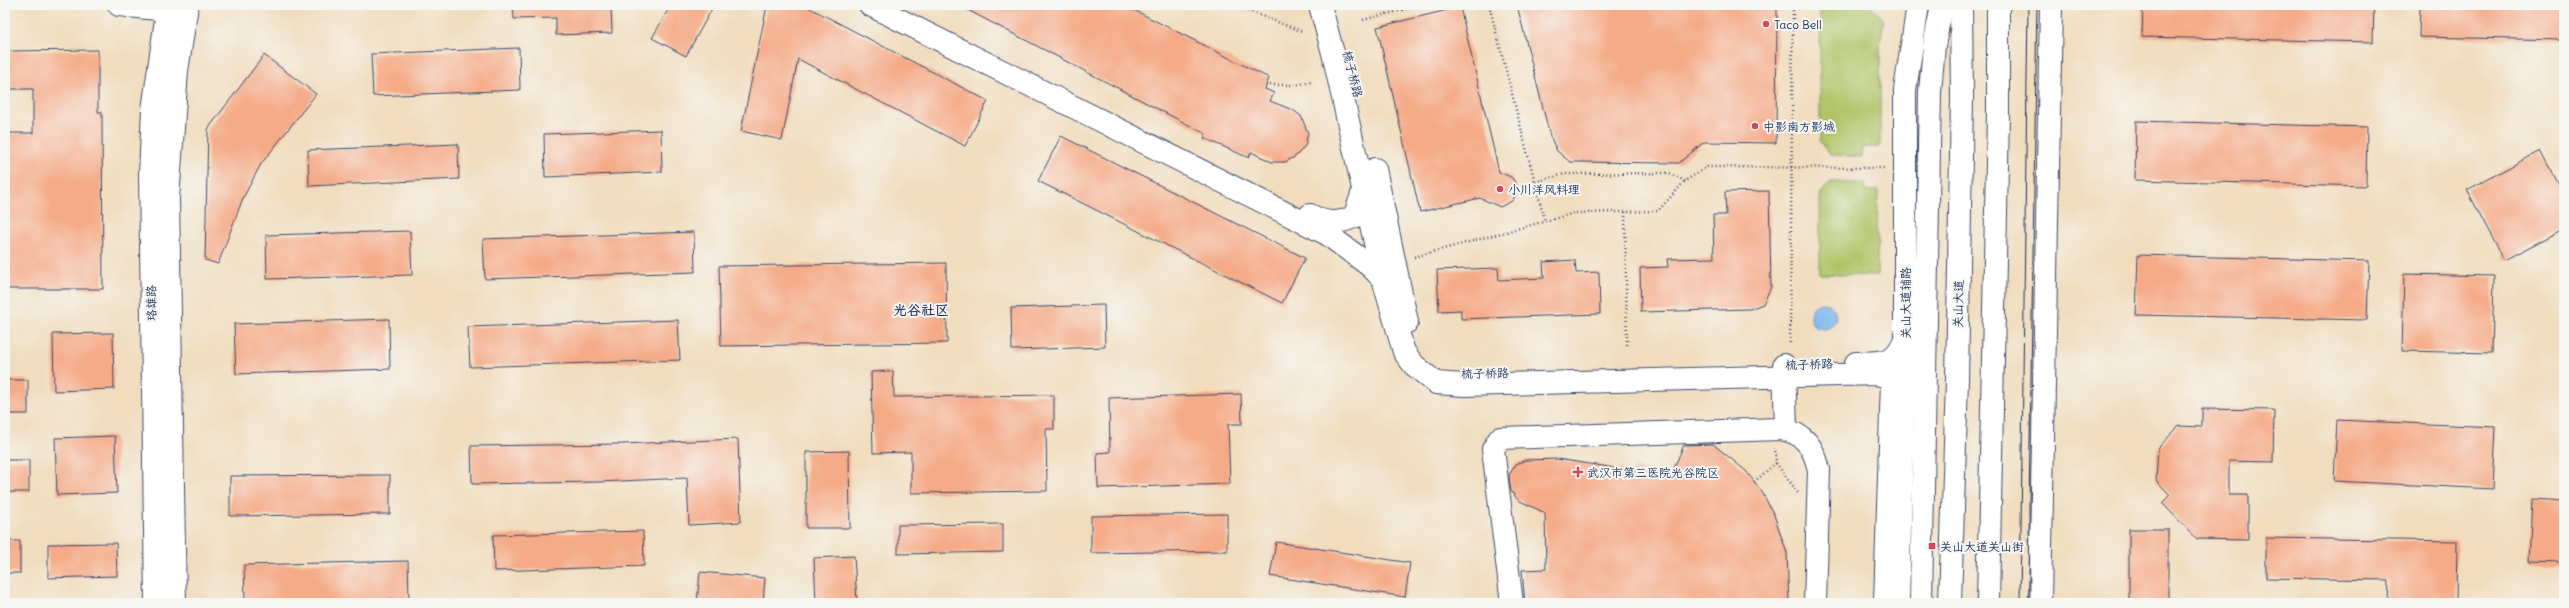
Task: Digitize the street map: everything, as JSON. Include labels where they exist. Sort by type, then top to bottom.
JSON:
[{"type":"main road","points":[[119,5],[177,8]]},
{"type":"main road","points":[[870,5],[1327,234],[1370,266],[1382,279]]},
{"type":"main road","points":[[893,5],[1322,221],[1337,224],[1354,217],[1364,188]]},
{"type":"main road","name":"梳子桥路","points":[[1320,5],[1364,188],[1382,279],[1404,352],[1414,365],[1436,383],[1464,385],[1778,371]]},
{"type":"main road","name":"梳子桥路","points":[[1332,5],[1349,56],[1388,227],[1412,344],[1428,362],[1438,369],[1461,374],[1778,371]]},
{"type":"main road","name":"关山大道辅路","points":[[1898,603],[1905,339],[1905,90],[1918,5]]},
{"type":"main road","points":[[1921,603],[1930,92],[1934,46],[1942,5]]},
{"type":"main road","name":"关山大道","points":[[1950,603],[1957,372],[1961,5]]},
{"type":"main road","points":[[1988,603],[1998,114],[1998,5]]},
{"type":"main road","points":[[2040,603],[2051,5]]},
{"type":"main road","name":"珞雄路","points":[[156,603],[150,174],[153,110],[177,8]]},
{"type":"main road","name":"珞雄路","points":[[175,603],[168,199],[176,78],[177,8]]},
{"type":"main road","points":[[1885,603],[1892,368],[1905,339]]},
{"type":"main road","points":[[1780,429],[1778,371],[1877,374],[1892,368]]},
{"type":"main road","points":[[1892,368],[1903,402]]},
{"type":"main road","points":[[1512,603],[1493,449],[1500,438],[1780,429],[1804,437],[1816,458],[1819,470],[1815,603]]},
{"type":"path","points":[[1233,5],[1301,31]]},
{"type":"path","points":[[1363,20],[1421,5]]},
{"type":"path","points":[[1489,5],[1545,221]]},
{"type":"path","points":[[1790,343],[1793,5]]},
{"type":"path","points":[[1266,85],[1294,85],[1311,82]]},
{"type":"path","points":[[1414,257],[1575,213],[1658,211],[1685,180],[1707,167],[1791,166],[1888,168]]},
{"type":"path","points":[[1535,182],[1565,174],[1669,173],[1685,180]]},
{"type":"path","points":[[1625,212],[1627,347]]},
{"type":"path","points":[[1754,482],[1776,463],[1780,429]]},
{"type":"green space","points":[[1820,5],[1870,5],[1884,20],[1880,43],[1880,147],[1862,147],[1862,157],[1830,155],[1820,142]]},
{"type":"green space","points":[[1831,182],[1864,183],[1864,190],[1878,191],[1877,276],[1820,274],[1820,194]]},
{"type":"water","points":[[1823,303],[1832,307],[1836,316],[1832,325],[1823,329],[1814,325],[1810,316],[1814,307]]},
{"type":"building","points":[[513,5],[611,5],[612,33],[556,35],[556,18],[514,19]]},
{"type":"building","points":[[671,5],[714,5],[686,56],[652,38]]},
{"type":"building","points":[[804,5],[988,101],[965,146],[798,59],[782,140],[741,131],[767,6]]},
{"type":"building","points":[[958,5],[1124,5],[1269,78],[1265,89],[1274,93],[1270,101],[1293,110],[1301,116],[1308,133],[1305,146],[1296,156],[1285,162],[1272,162],[1251,152],[1249,158],[1204,138],[1206,134]]},
{"type":"building","points":[[1517,5],[1777,5],[1776,143],[1704,142],[1679,163],[1570,162],[1557,151],[1550,136]]},
{"type":"building","points":[[2143,5],[2374,5],[2373,42],[2142,37]]},
{"type":"building","points":[[2420,5],[2564,5],[2564,40],[2419,37]]},
{"type":"building","points":[[1460,7],[1499,172],[1511,177],[1515,182],[1516,195],[1512,201],[1500,207],[1480,198],[1420,212],[1377,27]]},
{"type":"building","points":[[519,48],[520,90],[373,96],[371,54]]},
{"type":"building","points":[[98,50],[98,112],[102,112],[103,289],[5,289],[5,133],[33,133],[33,89],[5,89],[5,51]]},
{"type":"building","points":[[264,55],[316,94],[261,164],[243,198],[218,264],[205,260],[208,129]]},
{"type":"building","points":[[2136,121],[2367,127],[2366,186],[2135,180]]},
{"type":"building","points":[[661,130],[662,172],[545,177],[544,134]]},
{"type":"building","points":[[1061,136],[1305,258],[1282,303],[1038,181]]},
{"type":"building","points":[[458,144],[459,179],[309,186],[308,150]]},
{"type":"building","points":[[2540,151],[2564,196],[2564,229],[2504,260],[2467,190]]},
{"type":"building","points":[[1769,191],[1771,287],[1763,304],[1750,309],[1641,312],[1640,268],[1668,267],[1667,259],[1714,258],[1713,215],[1726,215],[1725,192]]},
{"type":"building","points":[[410,231],[412,275],[267,279],[266,235]]},
{"type":"building","points":[[694,232],[695,272],[485,279],[483,239]]},
{"type":"building","points":[[2138,255],[2369,261],[2367,320],[2136,315]]},
{"type":"building","points":[[1575,260],[1576,273],[1599,272],[1600,314],[1461,319],[1461,310],[1439,311],[1437,270],[1498,268],[1499,280],[1544,278],[1543,262]]},
{"type":"building","points":[[946,263],[947,343],[721,346],[719,266]]},
{"type":"building","points":[[2404,274],[2494,276],[2492,353],[2402,351]]},
{"type":"building","points":[[1104,305],[1105,347],[1012,350],[1011,308]]},
{"type":"building","points":[[389,319],[390,369],[236,374],[234,324]]},
{"type":"building","points":[[678,320],[680,360],[470,367],[468,327]]},
{"type":"building","points":[[113,333],[114,389],[54,391],[53,334]]},
{"type":"building","points":[[893,371],[894,397],[1054,395],[1054,429],[1046,429],[1047,491],[911,493],[911,452],[873,453],[871,372]]},
{"type":"building","points":[[5,380],[28,380],[28,414],[5,414]]},
{"type":"building","points":[[1241,394],[1242,424],[1228,424],[1230,484],[1098,488],[1097,453],[1110,452],[1109,398]]},
{"type":"building","points":[[2202,409],[2274,410],[2273,462],[2229,461],[2229,495],[2248,495],[2248,540],[2197,539],[2162,503],[2170,495],[2156,480],[2158,448],[2179,426],[2202,427]]},
{"type":"building","points":[[2337,420],[2496,427],[2493,489],[2334,481]]},
{"type":"building","points":[[115,436],[117,493],[57,495],[55,438]]},
{"type":"building","points":[[738,439],[741,522],[689,525],[687,478],[598,482],[472,484],[471,446],[622,444]]},
{"type":"building","points":[[1713,444],[1746,471],[1762,492],[1774,515],[1787,553],[1789,603],[1525,603],[1522,570],[1546,569],[1545,513],[1518,500],[1511,491],[1509,475],[1516,464],[1526,460],[1557,459],[1603,466],[1634,473],[1635,467],[1669,479],[1684,445]]},
{"type":"building","points":[[849,451],[850,528],[806,528],[806,452]]},
{"type":"building","points":[[5,460],[29,460],[29,492],[5,492]]},
{"type":"building","points":[[390,475],[390,514],[230,516],[230,476]]},
{"type":"building","points":[[2532,499],[2564,501],[2564,562],[2529,561]]},
{"type":"building","points":[[1227,514],[1227,551],[1091,553],[1091,516]]},
{"type":"building","points":[[1003,524],[1003,552],[898,554],[898,525]]},
{"type":"building","points":[[2129,529],[2168,529],[2168,603],[2129,603]]},
{"type":"building","points":[[643,531],[644,566],[494,571],[493,535]]},
{"type":"building","points":[[2266,538],[2457,541],[2456,603],[2388,603],[2389,580],[2266,578]]},
{"type":"building","points":[[5,541],[20,541],[20,573],[5,573]]},
{"type":"building","points":[[1276,542],[1410,563],[1405,597],[1270,576]]},
{"type":"building","points":[[116,543],[117,576],[48,578],[48,544]]},
{"type":"building","points":[[854,556],[857,603],[816,603],[814,558]]},
{"type":"building","points":[[408,561],[409,599],[245,603],[244,565]]},
{"type":"building","points":[[700,572],[765,578],[763,603],[697,603]]},
{"type":"tram line","points":[[2020,603],[2028,5]]},
{"type":"tram line","points":[[2030,603],[2029,504],[2037,5]]},
{"type":"place","name":"Taco Bell","points":[[1766,24]]},
{"type":"place","name":"中影南方影城","points":[[1755,126]]},
{"type":"place","name":"小川洋风料理","points":[[1500,189]]},
{"type":"place","name":"武汉市第三医院光谷院区","points":[[1578,472]]},
{"type":"place","name":"关山大道关山街","points":[[1932,546]]},
{"type":"district","name":"光谷社区","points":[[921,310]]}]
